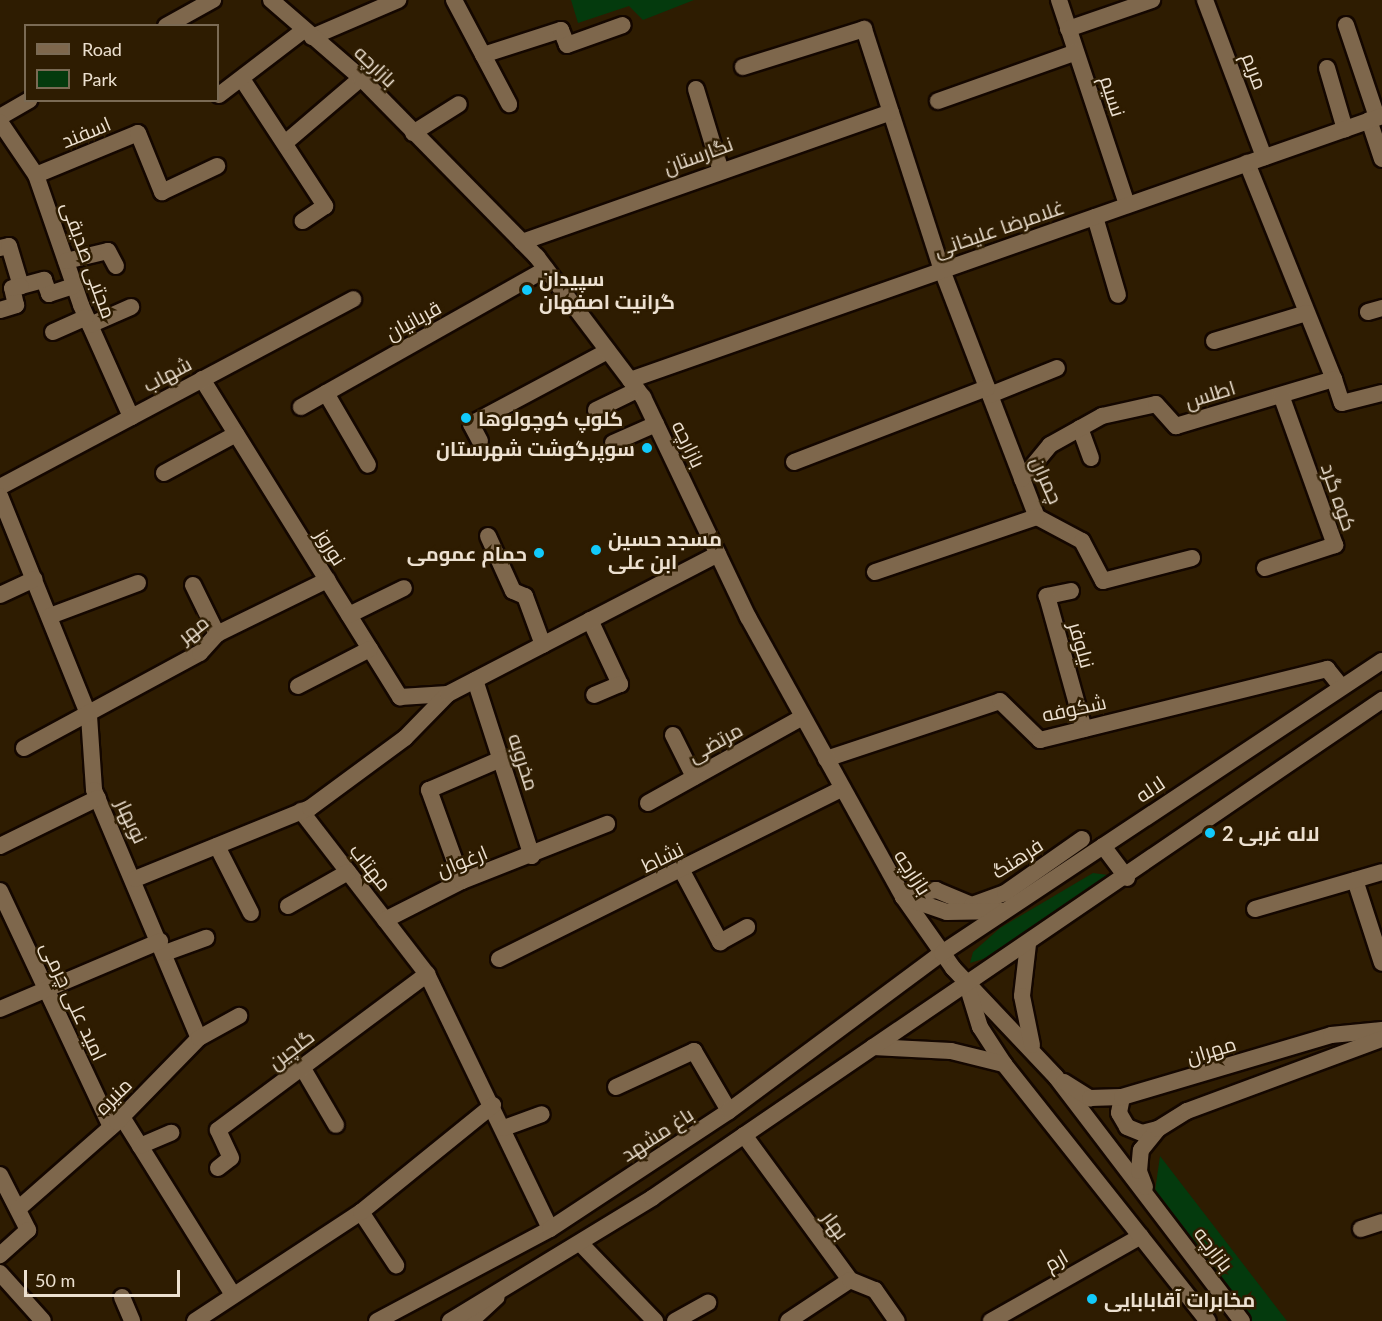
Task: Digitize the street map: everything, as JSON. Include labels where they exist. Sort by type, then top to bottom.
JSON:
[{"type":"street","points":[[170,24],[213,0]]},
{"type":"street","name":"بازارچه","points":[[271,0],[361,78],[522,242],[546,269],[634,385],[656,424],[718,554],[801,718],[903,897],[942,953],[967,982],[1033,1048],[1242,1321]]},
{"type":"street","points":[[219,95],[308,33],[380,3],[398,0]]},
{"type":"street","points":[[454,0],[509,104]]},
{"type":"street","name":"نسیم","points":[[1059,0],[1127,205]]},
{"type":"street","points":[[1068,29],[1152,0]]},
{"type":"street","name":"مریم","points":[[1205,0],[1264,157]]},
{"type":"street","points":[[1346,24],[1376,118],[1382,159]]},
{"type":"street","points":[[483,54],[561,30],[567,45],[622,25]]},
{"type":"street","points":[[743,67],[864,29],[942,270]]},
{"type":"street","points":[[938,101],[1076,52]]},
{"type":"street","points":[[1327,68],[1345,129]]},
{"type":"street","points":[[285,143],[361,78]]},
{"type":"street","points":[[242,79],[325,206],[303,220]]},
{"type":"street","points":[[696,89],[720,168]]},
{"type":"street","points":[[0,117],[26,102]]},
{"type":"street","points":[[413,133],[459,104]]},
{"type":"street","name":"نگارستان","points":[[522,242],[720,168],[891,112]]},
{"type":"street","name":"غلامرضا علیخانی","points":[[596,410],[634,385],[942,270],[1376,118]]},
{"type":"street","name":"مجتبی صدیقی","points":[[0,122],[36,175],[74,286],[131,417]]},
{"type":"street","name":"اسفند","points":[[36,175],[138,133],[162,192],[217,166]]},
{"type":"street","points":[[1247,163],[1342,403],[1382,393]]},
{"type":"street","points":[[1095,217],[1118,295]]},
{"type":"street","points":[[0,248],[9,246],[21,286]]},
{"type":"street","points":[[66,261],[108,251],[116,266]]},
{"type":"street","name":"قربانیان","points":[[301,407],[546,269]]},
{"type":"street","name":"چمران","points":[[942,270],[1036,517],[1082,541],[1103,581],[1192,558]]},
{"type":"street","points":[[0,310],[16,305],[12,288],[44,280],[48,294],[74,286]]},
{"type":"street","name":"شهاب","points":[[0,487],[353,299]]},
{"type":"street","points":[[53,332],[131,308]]},
{"type":"street","points":[[1214,341],[1307,313]]},
{"type":"street","points":[[480,441],[471,424],[608,351]]},
{"type":"street","points":[[794,462],[1057,368]]},
{"type":"street","name":"نوروز","points":[[202,379],[400,697],[448,694]]},
{"type":"street","name":"اطلس","points":[[1022,479],[1050,446],[1102,416],[1156,404],[1176,426],[1334,379]]},
{"type":"street","points":[[326,393],[368,465]]},
{"type":"street","name":"کوه گرد","points":[[1265,568],[1335,545],[1281,395]]},
{"type":"street","points":[[613,443],[656,424]]},
{"type":"street","points":[[1080,428],[1091,458]]},
{"type":"street","points":[[164,473],[236,434]]},
{"type":"street","name":"نوبهار","points":[[0,496],[89,716],[98,798],[135,879],[199,1038]]},
{"type":"street","points":[[875,572],[1036,517]]},
{"type":"street","points":[[488,536],[513,591],[525,596],[543,645]]},
{"type":"street","name":"نوروز","points":[[301,812],[405,738],[448,694],[718,554]]},
{"type":"street","points":[[0,595],[34,579]]},
{"type":"street","name":"مهر","points":[[24,748],[89,716],[200,653],[217,634],[327,580]]},
{"type":"street","points":[[50,616],[138,583]]},
{"type":"street","points":[[193,585],[217,634]]},
{"type":"street","points":[[349,615],[404,588]]},
{"type":"street","name":"نیلوفر","points":[[1071,591],[1047,596],[1084,729]]},
{"type":"street","points":[[590,620],[620,684],[594,695]]},
{"type":"street","points":[[298,686],[370,649]]},
{"type":"street","name":"لاله","points":[[942,953],[1341,686],[1382,661]]},
{"type":"street","name":"شکوفه","points":[[826,759],[1000,700],[1040,740],[1327,669],[1341,686]]},
{"type":"street","name":"مخروبه","points":[[476,680],[532,856]]},
{"type":"street","points":[[450,1321],[497,1297],[581,1244],[967,982],[1127,878],[1382,700]]},
{"type":"street","name":"مرتضی","points":[[648,803],[801,718]]},
{"type":"street","points":[[673,735],[694,777]]},
{"type":"street","points":[[462,881],[429,790],[501,759]]},
{"type":"street","name":"نشاط","points":[[499,959],[682,871],[842,789]]},
{"type":"street","points":[[0,846],[98,798]]},
{"type":"street","points":[[135,879],[301,812]]},
{"type":"street","name":"مهتاب","points":[[301,812],[427,974],[493,1105],[550,1228]]},
{"type":"street","name":"ارغوان","points":[[385,920],[462,881],[532,856],[607,824]]},
{"type":"street","name":"فرهنگ","points":[[903,897],[936,890],[972,905],[1005,893],[1082,839]]},
{"type":"street","points":[[217,846],[251,913]]},
{"type":"street","points":[[1103,846],[1127,878]]},
{"type":"street","points":[[682,871],[720,942],[747,927]]},
{"type":"street","points":[[288,906],[348,872]]},
{"type":"street","points":[[1255,909],[1382,872]]},
{"type":"street","points":[[1355,880],[1382,963]]},
{"type":"street","name":"امید علی چرمی","points":[[0,891],[44,990],[117,1122]]},
{"type":"street","points":[[903,897],[947,912],[1005,911]]},
{"type":"street","points":[[0,1009],[44,990],[163,947],[206,938]]},
{"type":"street","points":[[1028,944],[1022,996],[1033,1048]]},
{"type":"street","name":"باغ مشهد","points":[[376,1321],[398,1317],[550,1228],[729,1111],[942,953]]},
{"type":"street","name":"گلچین","points":[[218,1168],[231,1158],[218,1130],[427,974]]},
{"type":"street","name":"بازارچه","points":[[967,982],[980,1027],[1004,1064],[1208,1321]]},
{"type":"street","name":"منیره","points":[[18,1209],[117,1122],[199,1038],[240,1016]]},
{"type":"street","name":"مهران","points":[[1056,1077],[1090,1098],[1122,1097],[1331,1035],[1382,1030]]},
{"type":"street","points":[[1122,1097],[1119,1113],[1127,1127],[1143,1134],[1158,1129],[1187,1111],[1382,1039]]},
{"type":"street","points":[[873,1047],[951,1050],[1004,1064]]},
{"type":"street","points":[[616,1087],[694,1051],[729,1111]]},
{"type":"street","points":[[302,1067],[336,1125]]},
{"type":"street","points":[[201,1319],[232,1293],[361,1212],[493,1105]]},
{"type":"street","points":[[504,1128],[542,1114]]},
{"type":"street","points":[[117,1122],[140,1146],[232,1293]]},
{"type":"street","points":[[1150,1199],[1139,1172],[1141,1150],[1158,1129]]},
{"type":"street","points":[[140,1146],[171,1132]]},
{"type":"street","name":"بهار","points":[[744,1135],[850,1280]]},
{"type":"street","points":[[0,1175],[28,1230],[0,1255]]},
{"type":"street","points":[[361,1212],[396,1265]]},
{"type":"street","points":[[1361,1230],[1382,1222]]},
{"type":"street","name":"ارم","points":[[991,1321],[1141,1236]]},
{"type":"street","points":[[581,1244],[655,1321]]},
{"type":"street","points":[[0,1273],[43,1321]]},
{"type":"street","points":[[788,1321],[850,1280],[875,1290],[897,1321]]},
{"type":"street","points":[[122,1297],[132,1321]]},
{"type":"street","points":[[471,1321],[497,1297]]},
{"type":"street","points":[[675,1321],[708,1303]]},
{"type":"green space","points":[[571,0],[694,0],[643,20],[629,6],[578,23]]},
{"type":"green space","points":[[1093,873],[1108,875],[986,958],[970,963],[973,952],[1000,928]]},
{"type":"green space","points":[[1160,1156],[1287,1321],[1252,1321],[1155,1191]]},
{"type":"place","name":"سپیدان گرانیت اصفهان","points":[[527,290]]},
{"type":"place","name":"کلوپ کوچولوها","points":[[466,418]]},
{"type":"place","name":"سوپرگوشت شهرستان","points":[[647,448]]},
{"type":"place","name":"مسجد حسین ابن علی","points":[[596,550]]},
{"type":"place","name":"حمام عمومی","points":[[539,553]]},
{"type":"place","name":"لاله غربی 2","points":[[1210,833]]},
{"type":"place","name":"مخابرات آقابابایی","points":[[1092,1299]]}]
